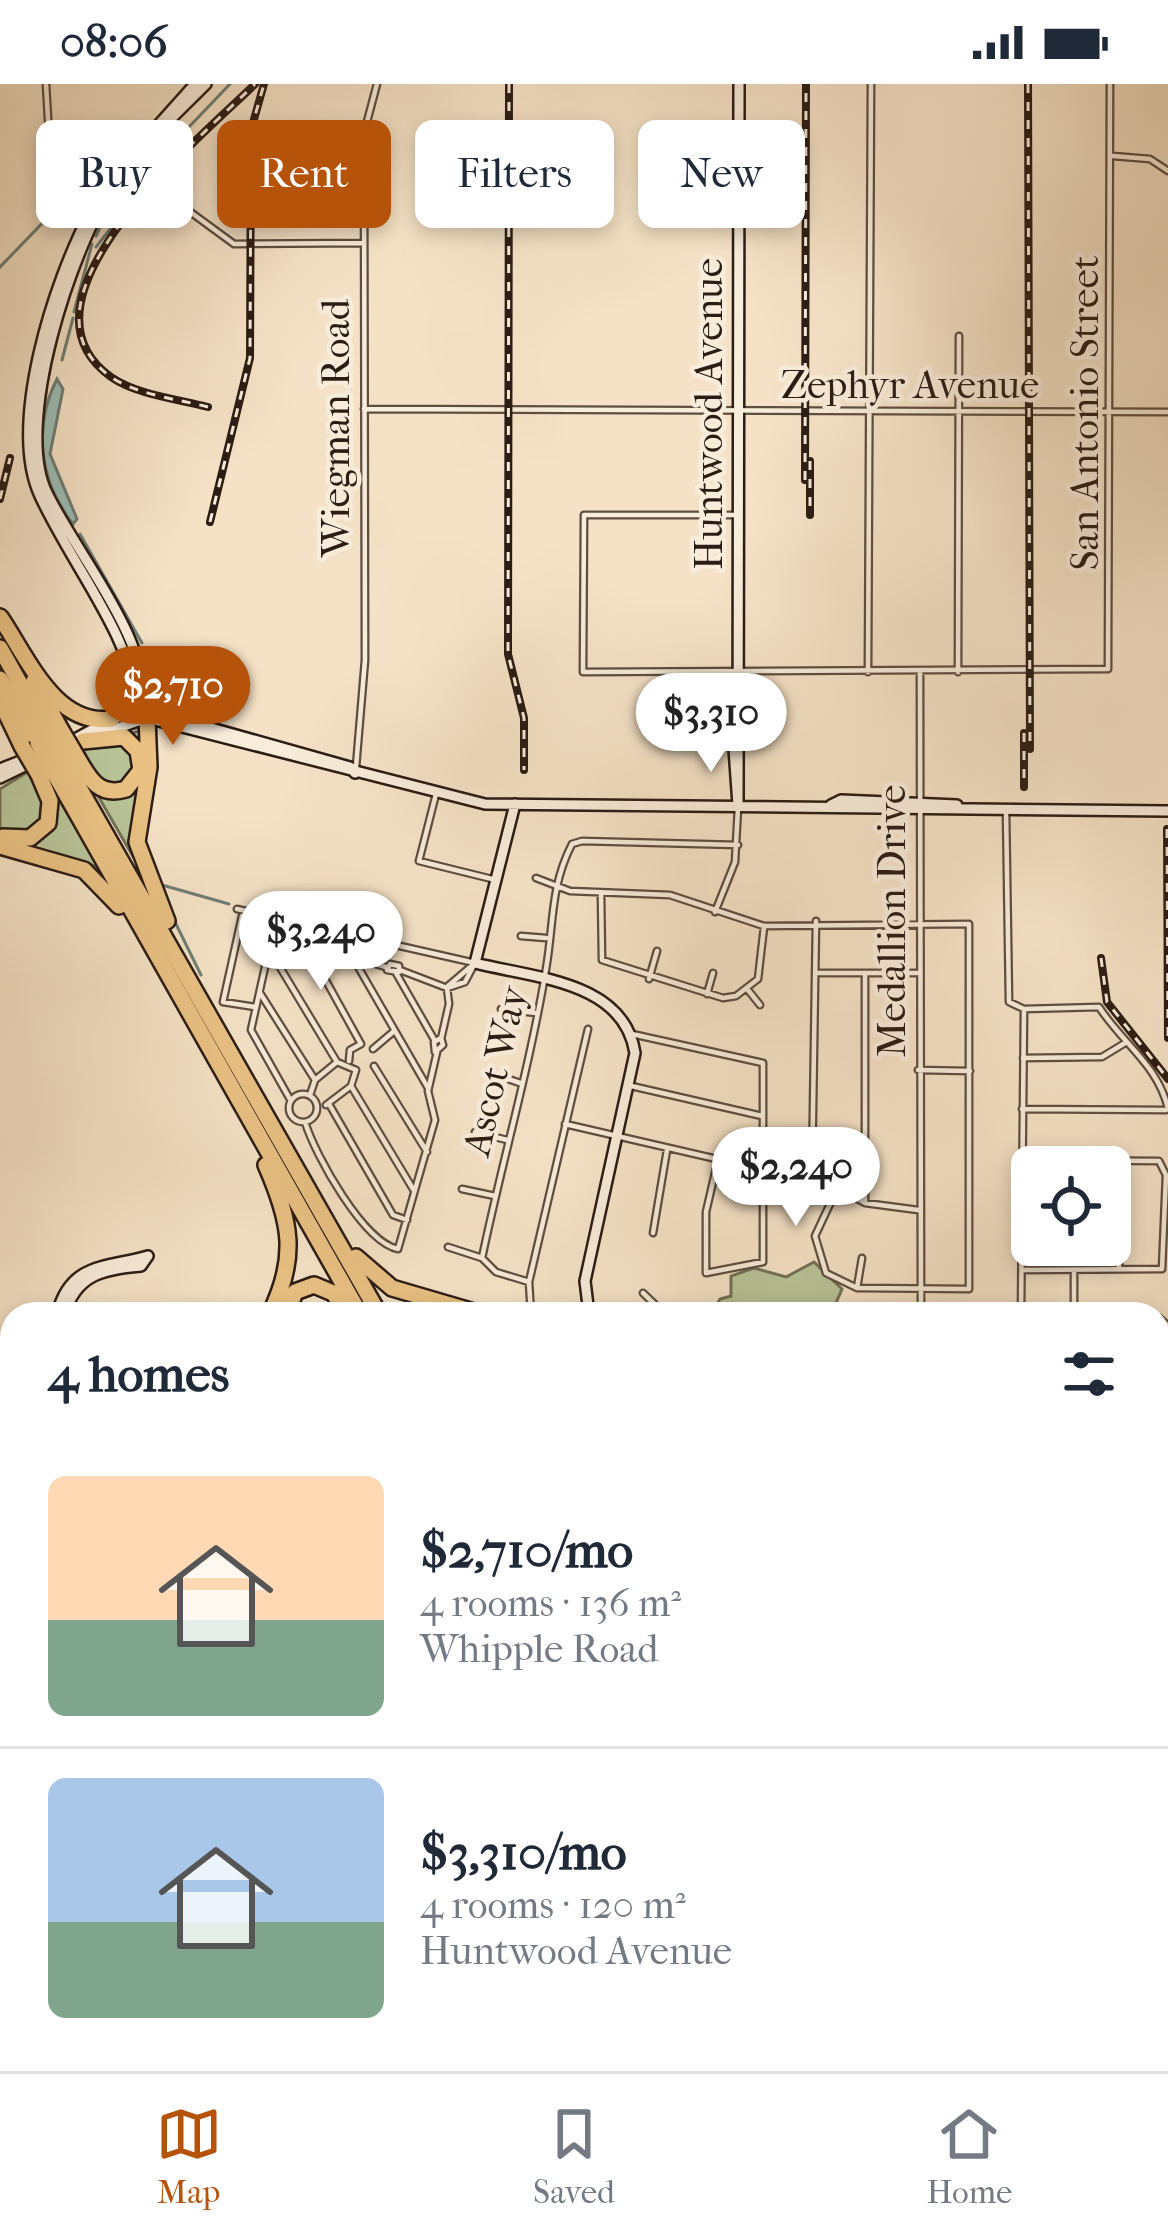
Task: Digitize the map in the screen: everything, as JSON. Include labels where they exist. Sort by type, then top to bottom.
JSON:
[{"type":"highway","points":[[0,618],[62,706],[78,718],[112,719]]},
{"type":"highway","points":[[0,618],[43,739]]},
{"type":"highway","points":[[0,648],[158,956],[353,1302]]},
{"type":"highway","points":[[0,679],[43,739],[184,969],[372,1302]]},
{"type":"highway","points":[[0,700],[43,739]]},
{"type":"highway","points":[[145,713],[149,767],[137,848],[184,969]]},
{"type":"highway","points":[[58,766],[107,791],[126,789],[141,770],[139,751],[124,737],[83,741]]},
{"type":"highway","points":[[0,841],[30,838],[48,823],[58,766]]},
{"type":"highway","points":[[0,841],[92,875],[158,956]]},
{"type":"highway","points":[[255,1128],[291,1234],[289,1270],[275,1302]]},
{"type":"highway","points":[[321,1210],[358,1261],[386,1285],[442,1302]]},
{"type":"highway","points":[[291,1302],[295,1292],[314,1285],[333,1293],[340,1302]]},
{"type":"main road","points":[[164,120],[195,84]]},
{"type":"main road","points":[[170,120],[206,84]]},
{"type":"main road","name":"Huntwood Avenue","points":[[738,805],[740,84]]},
{"type":"main road","points":[[89,228],[60,302],[34,439],[40,476],[64,532],[135,652],[145,713]]},
{"type":"main road","points":[[0,778],[145,713]]},
{"type":"main road","points":[[0,769],[112,719],[145,713],[436,794],[514,804],[1166,808]]},
{"type":"main road","points":[[514,804],[475,963],[605,999],[632,1034],[634,1053],[585,1281],[588,1302]]},
{"type":"main road","points":[[63,1302],[65,1292],[84,1270],[148,1256],[141,1266],[91,1276],[68,1302]]},
{"type":"street","points":[[46,84],[48,120]]},
{"type":"street","name":"Wiegman Road","points":[[355,773],[364,660],[364,134],[377,84]]},
{"type":"street","points":[[868,672],[871,84]]},
{"type":"street","name":"San Antonio Street","points":[[958,672],[1108,670],[1110,84]]},
{"type":"street","points":[[1113,156],[1150,159],[1168,171]]},
{"type":"street","points":[[193,214],[234,244],[364,244]]},
{"type":"street","points":[[739,515],[584,515],[583,672],[958,672],[959,336]]},
{"type":"street","name":"Zephyr Avenue","points":[[364,410],[1168,412]]},
{"type":"street","name":"Medallion Drive","points":[[920,672],[920,1302]]},
{"type":"street","points":[[436,794],[419,861],[496,880]]},
{"type":"street","name":"Huntwood Avenue","points":[[715,912],[738,845],[738,805]]},
{"type":"street","points":[[1006,808],[1009,1002],[1024,1009],[1099,1007],[1124,1042],[1154,1068],[1168,1109],[1022,1109]]},
{"type":"street","name":"Ascot Way","points":[[482,1258],[544,981],[554,887],[572,844],[738,845]]},
{"type":"street","points":[[536,878],[554,887],[601,894],[670,895],[764,926],[816,921],[969,924],[969,1289],[857,1288],[826,1273],[817,1257],[818,1223],[837,1189]]},
{"type":"street","points":[[601,894],[602,960],[649,979],[723,998],[748,990],[763,966],[764,926]]},
{"type":"street","points":[[237,909],[475,963],[465,982],[446,988],[351,958]]},
{"type":"street","points":[[255,1006],[223,1002],[240,920],[247,915],[304,929],[342,939],[437,1109],[422,1180],[413,1189],[398,1249],[371,1237],[305,1122],[290,1113],[291,1101],[251,1034],[275,922]]},
{"type":"street","points":[[812,1173],[816,921]]},
{"type":"street","points":[[304,929],[304,941],[361,1044],[373,1049]]},
{"type":"street","points":[[521,936],[546,938]]},
{"type":"street","points":[[268,948],[337,1062]]},
{"type":"street","points":[[649,979],[657,951]]},
{"type":"street","points":[[398,972],[438,1040]]},
{"type":"street","points":[[707,994],[713,973]]},
{"type":"street","points":[[815,973],[918,973]]},
{"type":"street","points":[[865,974],[865,1203]]},
{"type":"street","points":[[428,1088],[449,1004],[446,988]]},
{"type":"street","points":[[748,990],[760,1005]]},
{"type":"street","points":[[259,992],[315,1080]]},
{"type":"street","points":[[501,1009],[536,1012]]},
{"type":"street","points":[[1022,1146],[1024,1009]]},
{"type":"street","points":[[531,1302],[530,1282],[588,1029]]},
{"type":"street","points":[[373,1049],[393,1032]]},
{"type":"street","points":[[632,1034],[764,1063],[763,1262],[706,1273],[706,1212],[718,1160]]},
{"type":"street","points":[[1023,1058],[1102,1057],[1124,1042]]},
{"type":"street","points":[[349,1063],[350,1051],[361,1044]]},
{"type":"street","points":[[373,1049],[374,1066],[428,1154]]},
{"type":"street","points":[[310,1096],[315,1080],[337,1062],[349,1063],[356,1070]]},
{"type":"street","points":[[356,1070],[374,1066]]},
{"type":"street","points":[[317,1105],[329,1104],[351,1086],[356,1070]]},
{"type":"street","points":[[918,1070],[970,1071]]},
{"type":"street","points":[[488,1072],[520,1083]]},
{"type":"street","points":[[627,1085],[762,1116]]},
{"type":"street","points":[[351,1086],[413,1189]]},
{"type":"street","points":[[291,1101],[310,1096]]},
{"type":"street","points":[[305,1122],[315,1116],[317,1105],[310,1096]]},
{"type":"street","points":[[329,1104],[393,1215],[407,1220]]},
{"type":"street","points":[[566,1124],[718,1160],[812,1173],[865,1203],[918,1210]]},
{"type":"street","points":[[475,1132],[507,1140]]},
{"type":"street","points":[[652,1233],[668,1148]]},
{"type":"street","points":[[1022,1270],[1157,1271],[1166,1262],[1166,1175],[1159,1161],[1131,1160]]},
{"type":"street","points":[[462,1189],[495,1196]]},
{"type":"street","points":[[448,1247],[482,1258],[496,1272],[530,1282]]},
{"type":"street","points":[[857,1288],[862,1258]]},
{"type":"street","points":[[1021,1302],[1022,1266]]},
{"type":"street","points":[[1119,1266],[1119,1271]]},
{"type":"street","points":[[1074,1272],[1074,1302]]},
{"type":"street","points":[[643,1293],[652,1302]]},
{"type":"green space","points":[[144,729],[135,860],[94,789],[81,751]]},
{"type":"green space","points":[[39,765],[99,867],[22,846],[0,834],[0,789]]},
{"type":"green space","points":[[814,1262],[842,1289],[836,1302],[718,1302],[731,1296],[731,1276],[754,1268],[786,1277]]},
{"type":"water","points":[[57,379],[63,389],[50,454],[77,519],[73,524],[53,490],[43,453],[45,416]]},
{"type":"waterway","points":[[0,267],[83,181],[114,196],[126,193],[230,84]]},
{"type":"waterway","points":[[96,236],[100,228]]},
{"type":"waterway","points":[[96,247],[111,228]]},
{"type":"waterway","points":[[74,312],[92,244]]},
{"type":"waterway","points":[[62,360],[73,318]]},
{"type":"waterway","points":[[80,534],[142,643]]},
{"type":"waterway","points":[[147,653],[149,669]]},
{"type":"waterway","points":[[162,885],[229,904]]},
{"type":"waterway","points":[[173,918],[201,975]]},
{"type":"railway","points":[[208,407],[145,392],[111,377],[84,344],[80,306],[95,264],[123,221],[158,179],[255,84]]},
{"type":"railway","points":[[210,522],[250,358],[251,130],[264,84]]},
{"type":"railway","points":[[509,84],[508,654],[524,718],[524,770]]},
{"type":"railway","points":[[805,480],[806,84]]},
{"type":"railway","points":[[1028,84],[1030,749]]},
{"type":"railway","points":[[0,499],[10,458]]},
{"type":"railway","points":[[810,461],[810,515]]},
{"type":"railway","points":[[1024,733],[1024,787]]},
{"type":"railway","points":[[1167,829],[1168,1038]]},
{"type":"railway","points":[[1101,958],[1107,1002],[1168,1079]]}]
